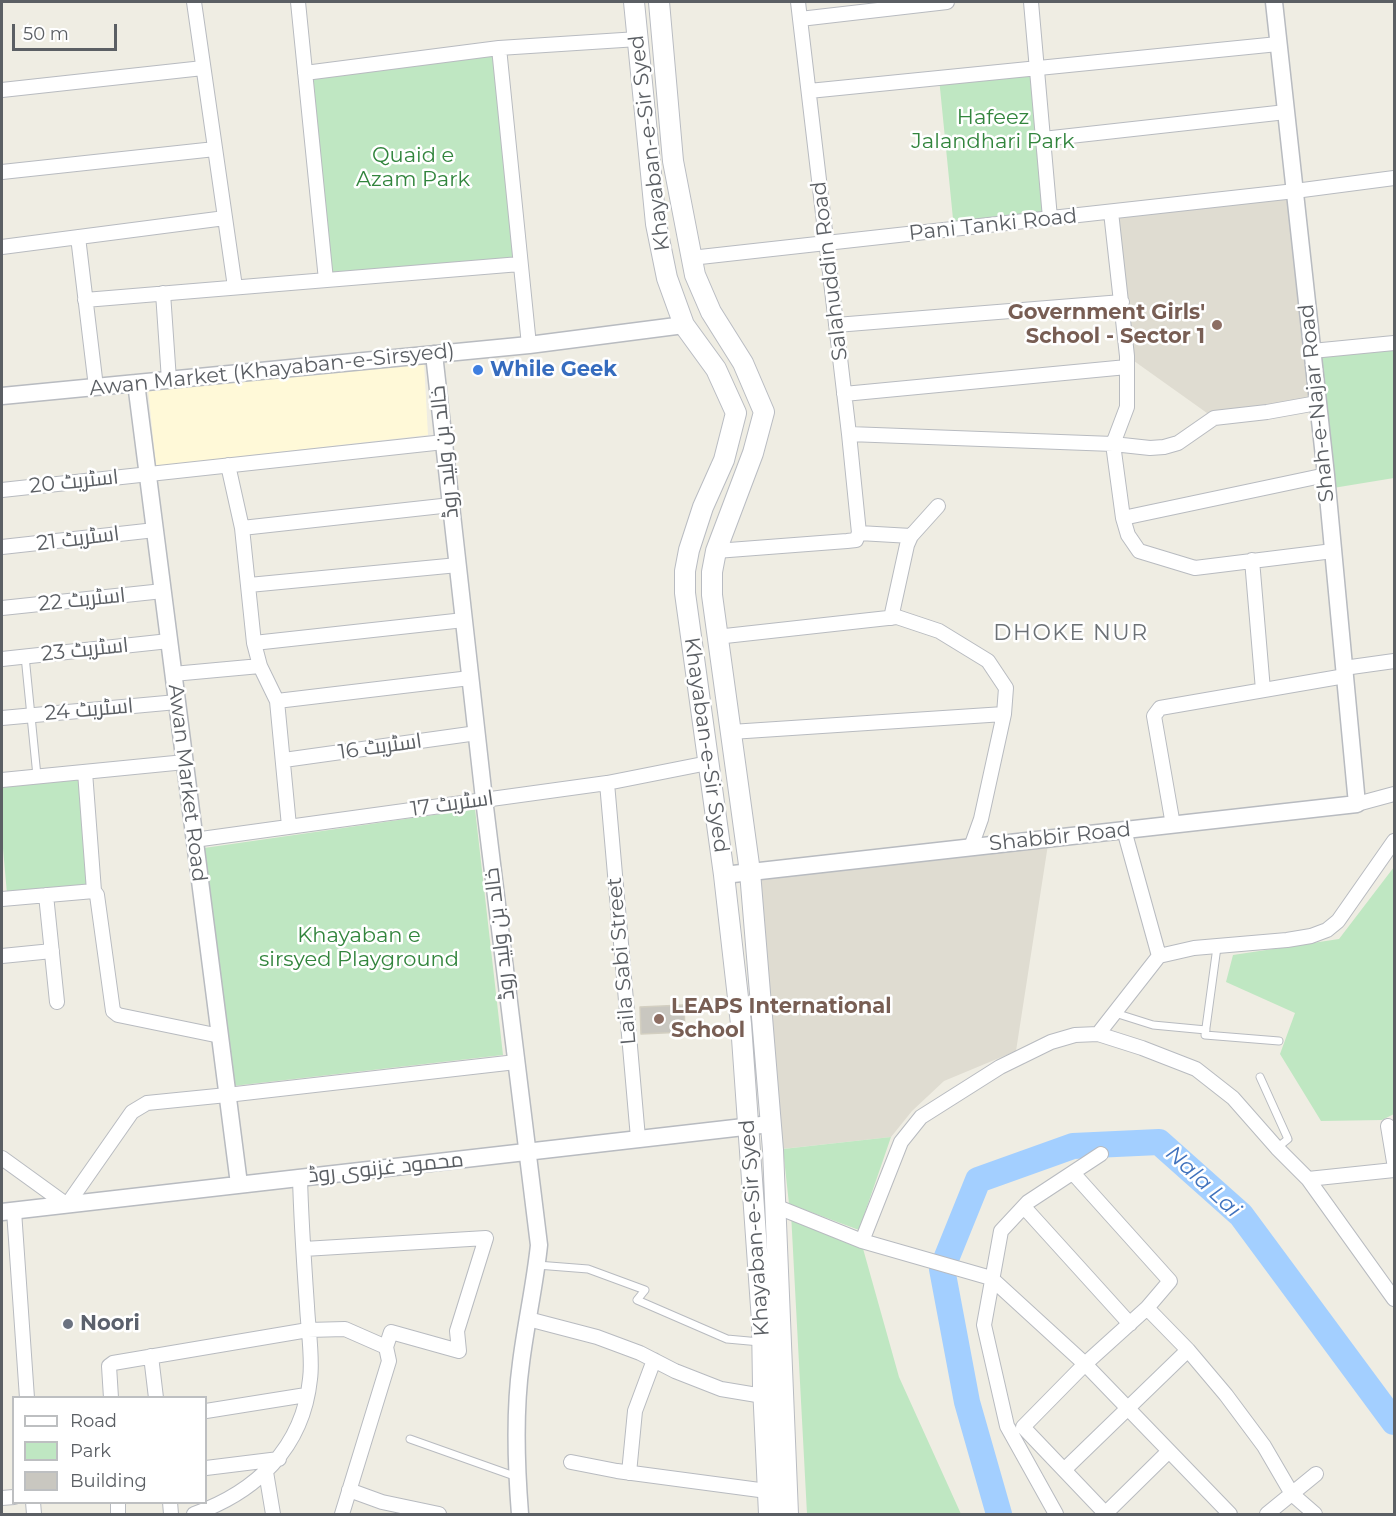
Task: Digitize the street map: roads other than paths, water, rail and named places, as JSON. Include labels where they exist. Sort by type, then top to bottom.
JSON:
[{"type":"main road","name":"Khayaban-e-Sir Syed","points":[[634,2],[656,224],[667,278],[684,325],[716,369],[736,413],[724,460],[689,550],[685,571],[685,593],[724,875],[741,1024],[762,1343],[769,1515]]},
{"type":"main road","name":"Khayaban-e-Sir Syed","points":[[659,2],[672,161],[695,275],[711,312],[743,363],[764,412],[753,453],[717,551],[712,572],[712,595],[750,872],[776,1206],[788,1515]]},
{"type":"street","points":[[194,2],[235,287]]},
{"type":"street","points":[[297,2],[326,280]]},
{"type":"street","name":"Salahuddin Road","points":[[798,2],[849,434],[858,536]]},
{"type":"street","points":[[800,19],[947,2]]},
{"type":"street","points":[[1031,2],[1050,218]]},
{"type":"street","name":"Shah-e-Najar Road","points":[[1274,2],[1326,475],[1357,804]]},
{"type":"street","points":[[305,73],[499,48],[638,39]]},
{"type":"street","points":[[809,91],[1278,44]]},
{"type":"street","points":[[499,48],[529,345]]},
{"type":"street","points":[[2,90],[203,68]]},
{"type":"street","points":[[1043,139],[1286,112]]},
{"type":"street","points":[[2,172],[215,149]]},
{"type":"street","name":"Pani Tanki Road","points":[[691,258],[1395,178]]},
{"type":"street","points":[[1111,212],[1127,347],[1127,408],[1113,444],[1123,518],[1128,535],[1139,551],[1195,568],[1333,551]]},
{"type":"street","points":[[2,247],[225,218]]},
{"type":"street","points":[[78,237],[96,387]]},
{"type":"street","points":[[86,300],[520,264]]},
{"type":"street","points":[[163,293],[169,380]]},
{"type":"street","points":[[836,325],[1122,302]]},
{"type":"street","name":"Awan Market (Khayaban-e-Sirsyed)","points":[[2,396],[529,345],[684,325]]},
{"type":"street","points":[[1312,351],[1395,344]]},
{"type":"street","name":"خالد بن ولید روڈ","points":[[434,354],[484,799],[539,1245],[516,1412],[520,1515]]},
{"type":"street","points":[[844,394],[1127,367]]},
{"type":"street","name":"Awan Market Road","points":[[136,383],[239,1184]]},
{"type":"street","points":[[849,434],[1113,444],[1150,448],[1178,443],[1214,418],[1317,403]]},
{"type":"street","name":"اسٹریٹ 20","points":[[2,489],[444,442]]},
{"type":"street","points":[[228,465],[242,528],[254,643],[260,666],[277,701],[290,826]]},
{"type":"street","points":[[1123,518],[1326,475]]},
{"type":"street","points":[[242,528],[451,505]]},
{"type":"street","points":[[891,618],[904,556],[911,536],[938,506]]},
{"type":"street","name":"اسٹریٹ 21","points":[[2,547],[155,530]]},
{"type":"street","points":[[717,551],[858,536],[911,536]]},
{"type":"street","points":[[1252,560],[1263,690]]},
{"type":"street","points":[[249,585],[458,565]]},
{"type":"street","name":"اسٹریٹ 22","points":[[2,608],[163,591]]},
{"type":"street","points":[[716,637],[897,617],[939,631],[988,661],[1006,688],[1004,714],[981,819],[971,847]]},
{"type":"street","points":[[254,643],[464,620]]},
{"type":"street","name":"اسٹریٹ 23","points":[[2,659],[169,641]]},
{"type":"street","points":[[1173,825],[1154,716],[1160,708],[1263,690],[1395,661]]},
{"type":"street","points":[[173,674],[260,666]]},
{"type":"street","points":[[277,701],[470,678]]},
{"type":"street","name":"اسٹریٹ 24","points":[[2,718],[177,702]]},
{"type":"street","points":[[731,732],[1004,714]]},
{"type":"street","name":"اسٹریٹ 16","points":[[284,760],[477,733]]},
{"type":"street","points":[[2,780],[184,762]]},
{"type":"street","name":"اسٹریٹ 17","points":[[195,840],[607,783],[708,763]]},
{"type":"street","points":[[84,772],[94,891],[97,895],[113,1011],[118,1015],[220,1036]]},
{"type":"street","name":"Laila Sabi Street","points":[[607,783],[638,1138]]},
{"type":"street","name":"Shabbir Road","points":[[724,875],[1357,804],[1395,794]]},
{"type":"street","points":[[1124,830],[1159,956]]},
{"type":"street","points":[[1098,1034],[1159,956],[1194,948],[1287,940],[1327,930],[1338,921],[1395,841]]},
{"type":"street","points":[[2,893],[2,899],[94,891]]},
{"type":"street","points":[[46,895],[57,1002]]},
{"type":"street","points":[[2,956],[52,951]]},
{"type":"street","points":[[866,1243],[902,1142],[921,1117],[1000,1067],[1051,1042],[1075,1035],[1098,1034],[1196,1069],[1233,1098],[1308,1179],[1395,1299]]},
{"type":"street","points":[[2,1158],[67,1205],[132,1112],[147,1103],[516,1062]]},
{"type":"street","name":"محمود غزنوی روڈ","points":[[8,1212],[770,1124]]},
{"type":"street","points":[[1388,1126],[1395,1162]]},
{"type":"street","points":[[1056,1515],[1007,1426],[984,1325],[985,1276],[1001,1231],[1024,1207],[1101,1154]]},
{"type":"street","points":[[1308,1179],[1395,1170]]},
{"type":"street","points":[[1073,1173],[1170,1281],[1147,1308],[1085,1364],[1023,1427],[1106,1514],[1169,1451]]},
{"type":"street","points":[[198,1514],[217,1506],[261,1478],[283,1454],[301,1417],[310,1379],[300,1177]]},
{"type":"street","points":[[776,1206],[866,1243],[985,1276],[1085,1364],[1230,1515]]},
{"type":"street","points":[[1024,1207],[1130,1323]]},
{"type":"street","points":[[8,1212],[27,1396]]},
{"type":"street","points":[[304,1249],[486,1238],[457,1331],[459,1351],[391,1332],[386,1347],[389,1361],[342,1515]]},
{"type":"street","points":[[1147,1308],[1188,1350],[1226,1395],[1264,1446],[1292,1494],[1316,1515]]},
{"type":"street","points":[[528,1319],[597,1337],[640,1353],[675,1371],[721,1389],[763,1396]]},
{"type":"street","points":[[111,1396],[109,1366],[112,1363],[151,1356],[308,1330],[345,1329],[386,1347]]},
{"type":"street","points":[[1064,1470],[1188,1350]]},
{"type":"street","points":[[151,1356],[156,1396]]},
{"type":"street","points":[[629,1473],[635,1411],[654,1360]]},
{"type":"street","points":[[207,1411],[306,1395]]},
{"type":"street","points":[[207,1468],[279,1458]]},
{"type":"street","points":[[572,1462],[629,1473],[767,1491]]},
{"type":"street","points":[[266,1472],[273,1515]]},
{"type":"street","points":[[1268,1515],[1316,1474]]},
{"type":"street","points":[[349,1490],[382,1502],[439,1515]]},
{"type":"lane","points":[[25,656],[33,715],[37,776]]},
{"type":"lane","points":[[1217,947],[1205,1035],[1279,1041]]},
{"type":"lane","points":[[1115,1013],[1153,1025],[1206,1030]]},
{"type":"lane","points":[[1260,1077],[1288,1139],[1277,1148]]},
{"type":"lane","points":[[537,1265],[588,1269],[645,1290],[637,1300],[727,1339],[762,1343]]},
{"type":"lane","points":[[410,1439],[517,1477]]},
{"type":"waterway","name":"Nala Lai","points":[[999,1514],[967,1402],[942,1269],[978,1180],[1073,1146],[1159,1142],[1241,1215],[1394,1422]]},
{"type":"place","name":"Government Girls' School - Sector 1","points":[[1217,325]]},
{"type":"place","name":"While Geek","points":[[478,370]]},
{"type":"place","name":"LEAPS International School","points":[[659,1019]]},
{"type":"place","name":"Noori","points":[[68,1324]]},
{"type":"district","name":"DHOKE NUR","points":[[1071,634]]},
{"type":"park label","name":"Hafeez Jalandhari Park","points":[[993,130]]},
{"type":"park label","name":"Quaid e Azam Park","points":[[413,168]]},
{"type":"park label","name":"Khayaban e sirsyed Playground","points":[[359,948]]}]
